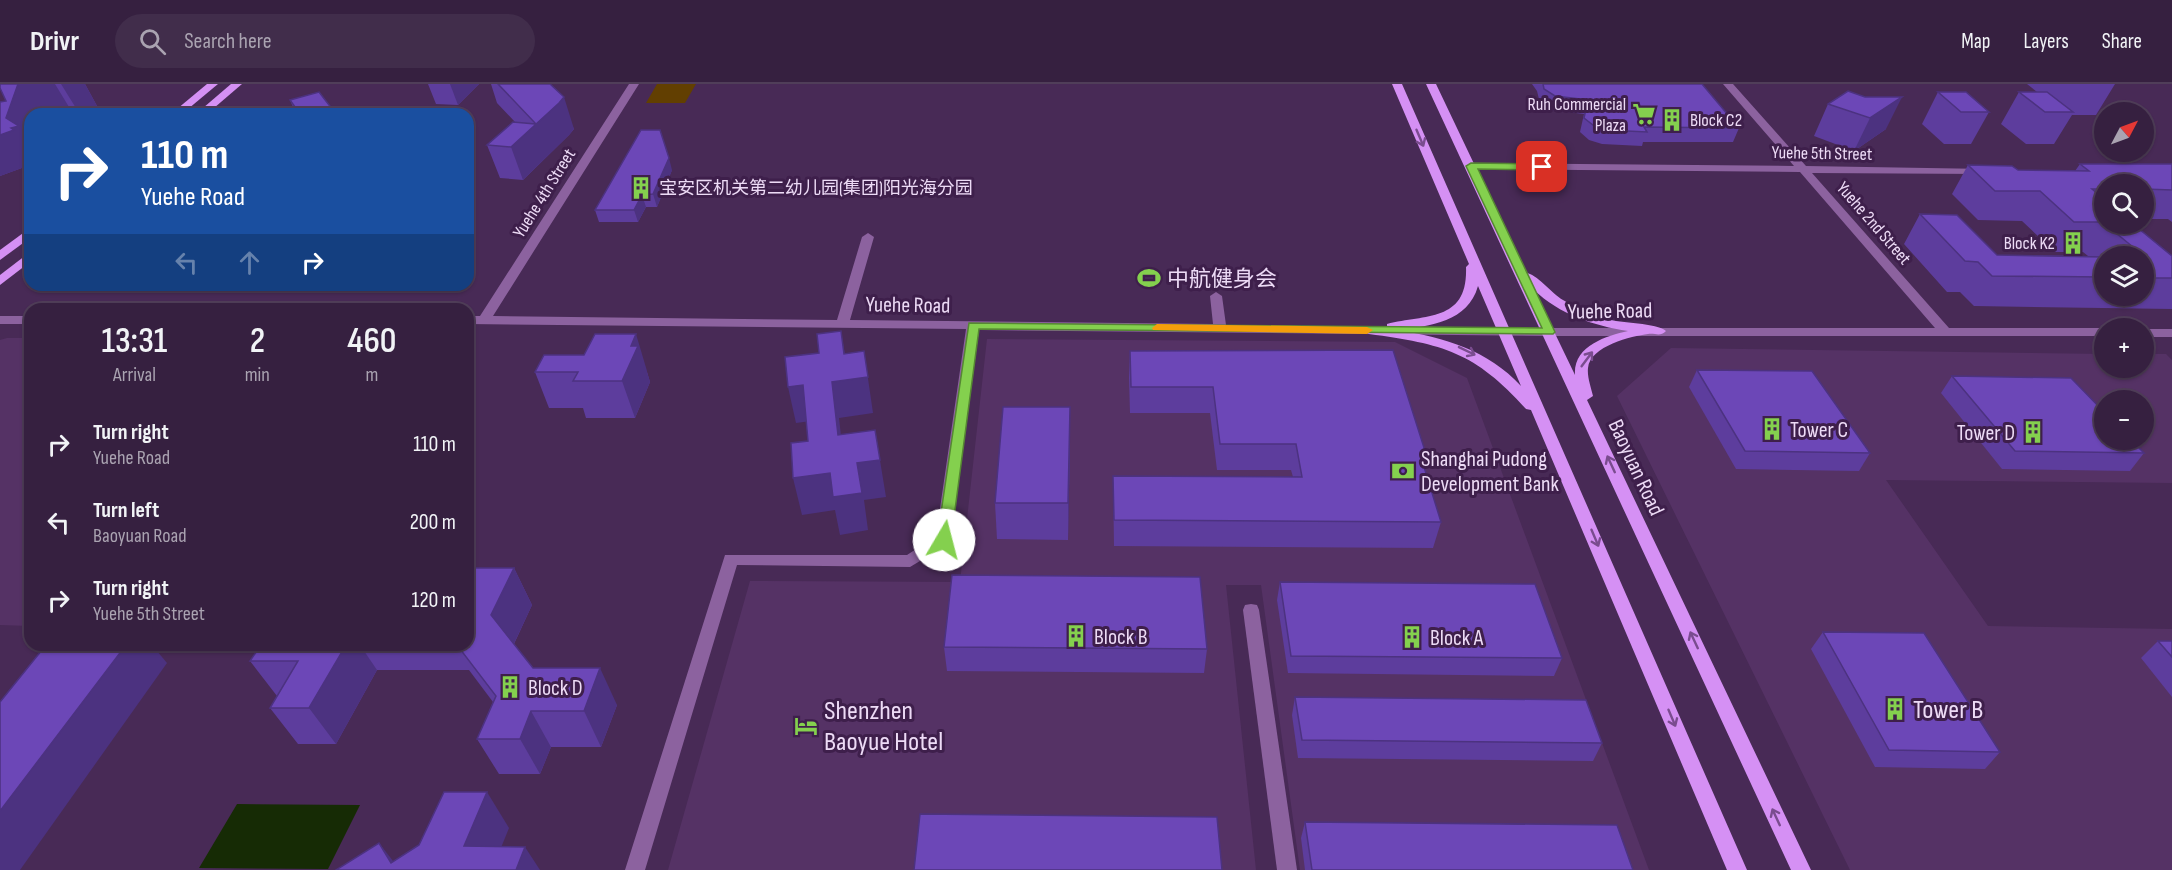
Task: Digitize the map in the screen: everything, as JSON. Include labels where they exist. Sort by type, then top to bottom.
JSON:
[{"type":"main road","points":[[183,108],[213,84]]},
{"type":"main road","points":[[208,108],[237,84]]},
{"type":"main road","points":[[1397,84],[1469,253],[1546,423],[1737,870]]},
{"type":"main road","name":"Baoyuan Road","points":[[1431,84],[1801,870]]},
{"type":"main road","points":[[0,256],[24,237]]},
{"type":"main road","points":[[1369,330],[1416,324],[1456,311],[1468,302],[1473,292],[1474,278],[1469,253]]},
{"type":"main road","points":[[0,281],[24,261]]},
{"type":"main road","points":[[1517,263],[1535,285],[1568,309],[1607,324],[1659,331]]},
{"type":"main road","points":[[1369,330],[1427,338],[1465,350],[1501,374],[1518,389],[1546,423]]},
{"type":"main road","points":[[1597,434],[1583,386],[1581,366],[1587,355],[1611,339],[1659,331]]},
{"type":"street","name":"Yuehe 4th Street","points":[[484,320],[634,84]]},
{"type":"street","name":"Yuehe 2nd Street","points":[[1728,84],[1945,331]]},
{"type":"street","name":"Yuehe 5th Street","points":[[1471,166],[1994,171]]},
{"type":"street","points":[[842,324],[868,237]]},
{"type":"street","points":[[1216,296],[1220,329]]},
{"type":"street","points":[[0,320],[24,320]]},
{"type":"street","name":"Yuehe Road","points":[[474,320],[1549,332],[2094,332]]},
{"type":"street","points":[[635,870],[731,559],[909,561],[944,540],[974,326]]},
{"type":"street","points":[[2154,333],[2172,333]]},
{"type":"street","points":[[1251,610],[1287,870]]},
{"type":"shaded area","points":[[657,84],[696,84],[685,103],[646,103]]},
{"type":"shaded area","points":[[24,338],[24,626],[0,625],[0,340]]},
{"type":"shaded area","points":[[987,339],[1395,342],[1467,378],[1649,870],[1300,870],[1261,585],[1226,585],[1256,870],[668,870],[750,581],[960,582]]},
{"type":"shaded area","points":[[1671,348],[2094,354],[2094,378],[2154,378],[2154,354],[2166,354],[2172,360],[2172,483],[1886,480],[1988,626],[2172,629],[2172,870],[1850,870],[1617,396]]},
{"type":"shaded area","points":[[237,804],[360,805],[328,869],[199,868]]},
{"type":"building","points":[[0,84],[18,84],[6,118],[19,126],[0,135],[0,102],[6,101]]},
{"type":"building","points":[[498,84],[550,84],[564,97],[559,103],[511,147],[487,145],[513,122],[536,124]]},
{"type":"building","name":"Ruh Commercial Plaza","points":[[1543,84],[1702,84],[1739,128],[1644,127],[1647,132],[1606,130],[1593,125],[1584,118],[1588,100],[1555,96],[1544,89]]},
{"type":"building","points":[[1848,91],[1865,97],[1902,97],[1870,118],[1828,104]]},
{"type":"building","points":[[319,92],[331,108],[296,108],[290,100]]},
{"type":"building","points":[[1938,92],[1966,92],[1989,112],[1961,112]]},
{"type":"building","points":[[2019,92],[2047,92],[2073,112],[2045,112]]},
{"type":"building","name":"宝安区机关第二幼儿园(集团)阳光海分园","points":[[641,130],[660,130],[669,158],[653,194],[642,195],[634,210],[595,210]]},
{"type":"building","points":[[2080,164],[2172,164],[2172,190],[2154,189],[2154,174],[2094,174],[2094,189],[2092,189],[2094,191],[2094,222],[2074,222],[2040,191],[1995,191],[1968,165],[2012,166],[2018,170],[2089,171]]},
{"type":"building","points":[[1920,214],[1957,215],[1997,255],[2094,257],[2094,277],[1992,276],[1978,262],[1965,261]]},
{"type":"building","points":[[2117,234],[2145,234],[2172,256],[2172,278],[2154,278],[2154,246],[2132,246]]},
{"type":"building","points":[[841,331],[844,354],[864,351],[868,377],[832,382],[838,435],[875,430],[880,460],[857,463],[862,493],[833,497],[830,473],[793,478],[791,443],[808,441],[803,385],[788,387],[785,357],[819,353],[817,334]]},
{"type":"building","points":[[595,334],[636,334],[631,346],[638,346],[622,381],[573,381],[578,372],[535,372],[544,355],[584,355]]},
{"type":"building","points":[[1393,350],[1426,454],[1420,454],[1441,522],[1114,520],[1113,476],[1302,477],[1296,444],[1220,444],[1213,387],[1131,387],[1130,351]]},
{"type":"building","name":"Tower C","points":[[1697,370],[1812,371],[1870,453],[1745,451]]},
{"type":"building","points":[[1952,376],[2071,378],[2094,402],[2094,450],[2141,450],[2144,453],[2015,451]]},
{"type":"building","points":[[1003,407],[1070,407],[1068,503],[995,503]]},
{"type":"building","points":[[474,568],[514,568],[491,615],[533,668],[600,668],[584,711],[531,711],[520,739],[477,739],[496,696],[462,651],[474,651]]},
{"type":"building","name":"Block B","points":[[952,575],[1200,577],[1207,649],[944,647]]},
{"type":"building","name":"Block A","points":[[1280,582],[1535,584],[1562,658],[1291,656]]},
{"type":"building","name":"Tower B","points":[[1823,632],[1924,633],[2000,752],[1889,750]]},
{"type":"building","points":[[2158,641],[2172,641],[2172,657]]},
{"type":"building","points":[[41,651],[121,651],[0,811],[0,702]]},
{"type":"building","points":[[257,651],[342,651],[309,708],[270,708],[298,661],[250,661]]},
{"type":"building","points":[[1295,697],[1586,700],[1602,743],[1302,740]]},
{"type":"building","points":[[444,792],[487,792],[464,846],[525,847],[516,870],[336,870],[379,843],[391,863],[419,845]]},
{"type":"building","points":[[920,814],[1217,817],[1222,870],[914,870]]},
{"type":"building","points":[[1305,822],[1617,825],[1633,870],[1312,870]]},
{"type":"slow traffic","points":[[1157,328],[1367,330]]},
{"type":"place","name":"Ruh Commercial Plaza","points":[[1644,114]]},
{"type":"place","name":"Block C2","points":[[1672,120]]},
{"type":"place","name":"宝安区机关第二幼儿园(集团)阳光海分园","points":[[641,188]]},
{"type":"place","name":"Block K2","points":[[2073,243]]},
{"type":"place","name":"中航健身会","points":[[1149,278]]},
{"type":"place","name":"Tower C","points":[[1772,429]]},
{"type":"place","name":"Tower D","points":[[2033,432]]},
{"type":"place","name":"Shanghai Pudong Development Bank","points":[[1403,471]]},
{"type":"place","name":"Block B","points":[[1076,636]]},
{"type":"place","name":"Block A","points":[[1412,637]]},
{"type":"place","name":"Block D","points":[[510,687]]},
{"type":"place","name":"Tower B","points":[[1895,709]]},
{"type":"place","name":"Shenzhen Baoyue Hotel","points":[[806,726]]},
{"type":"route","points":[[944,540],[974,326],[1549,332],[1471,166],[1542,167]]}]
